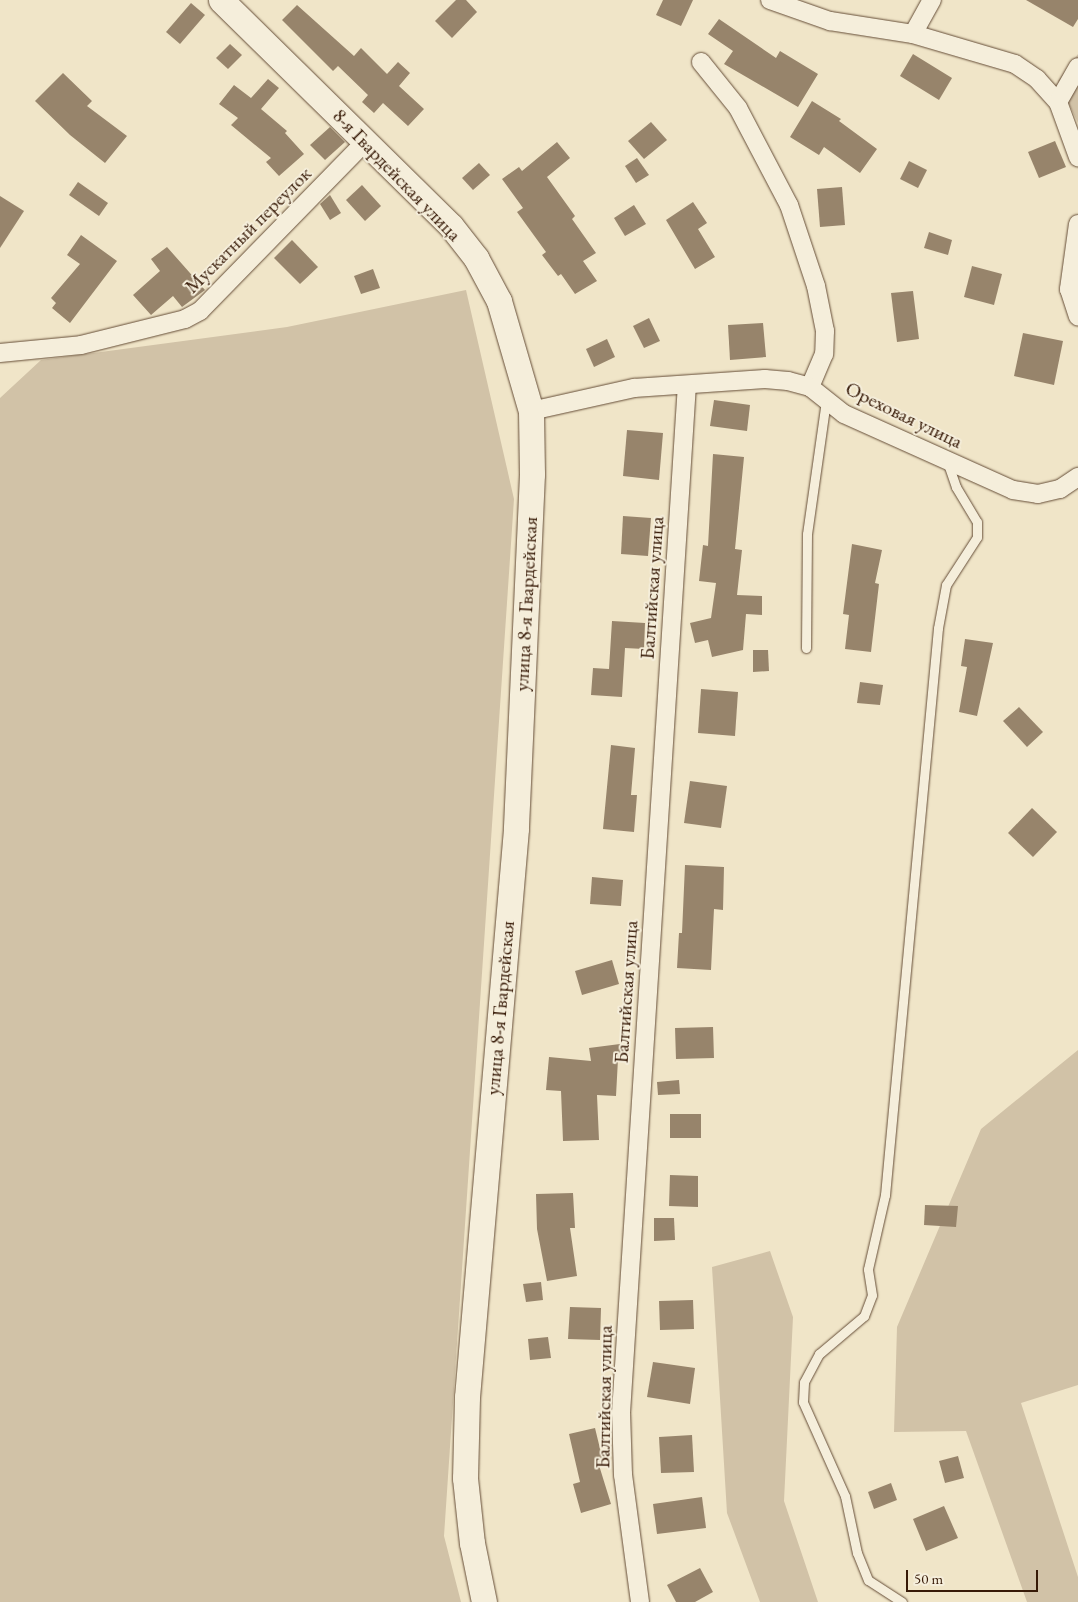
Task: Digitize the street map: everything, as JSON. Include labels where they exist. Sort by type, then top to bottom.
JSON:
[{"type":"street","name":"8-я Гвардейская улица","points":[[220,0],[452,226],[476,258],[499,301],[531,411]]},
{"type":"street","points":[[770,0],[830,20],[913,34],[1015,64],[1036,79],[1058,102],[1078,156]]},
{"type":"street","points":[[913,34],[932,0]]},
{"type":"street","points":[[531,411],[607,392],[764,379],[810,386],[824,354],[825,331],[816,286],[789,205],[738,108],[701,62]]},
{"type":"street","points":[[1058,102],[1078,67]]},
{"type":"street","name":"Мускатный переулок","points":[[0,353],[82,345],[185,319],[200,311],[366,141]]},
{"type":"street","points":[[1078,224],[1069,289],[1078,317]]},
{"type":"street","name":"Балтийская улица","points":[[640,1602],[623,1475],[621,1413],[687,385]]},
{"type":"street","name":"Ореховая улица","points":[[810,386],[844,414],[1013,490],[1038,494],[1060,489],[1078,477]]},
{"type":"street","name":"улица 8-я Гвардейская","points":[[484,1602],[472,1543],[465,1478],[467,1397],[516,830],[532,474],[531,411]]},
{"type":"lane","points":[[806,648],[806,534],[826,400]]},
{"type":"lane","points":[[902,1602],[868,1580],[857,1553],[845,1496],[803,1402],[804,1382],[819,1354],[864,1316],[872,1295],[868,1269],[885,1195],[938,628],[946,585],[977,537],[977,522],[956,487],[947,461]]},
{"type":"shaded area","points":[[1078,54],[1078,123],[1058,81]]},
{"type":"shaded area","points":[[466,290],[514,499],[444,1536],[461,1602],[0,1602],[0,398],[41,360],[287,327]]},
{"type":"shaded area","points":[[1078,1050],[1078,1385],[1021,1403],[1078,1577],[1078,1602],[1027,1602],[966,1431],[894,1432],[897,1327],[981,1129]]},
{"type":"shaded area","points":[[770,1251],[793,1317],[784,1501],[818,1602],[760,1602],[727,1513],[712,1267]]},
{"type":"building","points":[[456,0],[466,0],[477,12],[452,38],[435,21]]},
{"type":"building","points":[[663,0],[693,0],[681,26],[656,15]]},
{"type":"building","points":[[1026,0],[1078,0],[1078,19],[1073,27]]},
{"type":"building","points":[[191,3],[205,15],[180,44],[166,32]]},
{"type":"building","points":[[297,5],[354,56],[361,48],[387,74],[398,62],[410,73],[399,86],[424,109],[408,126],[383,103],[374,113],[362,102],[368,95],[338,66],[333,71],[282,20]]},
{"type":"building","points":[[719,19],[776,58],[780,51],[818,74],[798,107],[724,64],[733,51],[708,34]]},
{"type":"building","points":[[230,44],[242,55],[228,69],[216,58]]},
{"type":"building","points":[[913,54],[952,78],[939,100],[900,76]]},
{"type":"building","points":[[63,73],[92,101],[87,106],[127,136],[105,163],[70,135],[35,101]]},
{"type":"building","points":[[268,79],[279,88],[261,109],[287,131],[285,133],[304,154],[279,176],[266,162],[271,158],[231,125],[238,118],[219,104],[234,85],[251,98]]},
{"type":"building","points":[[812,101],[841,119],[839,121],[877,149],[860,173],[824,147],[819,155],[790,137]]},
{"type":"building","points":[[651,122],[667,140],[644,159],[628,141]]},
{"type":"building","points":[[330,127],[345,142],[325,160],[310,145]]},
{"type":"building","points":[[1055,141],[1066,167],[1039,178],[1028,152]]},
{"type":"building","points":[[557,142],[570,158],[547,177],[575,216],[572,219],[596,253],[583,261],[597,281],[575,294],[561,274],[558,276],[542,255],[546,252],[517,212],[523,208],[502,179],[519,167],[522,171]]},
{"type":"building","points":[[637,158],[649,175],[636,183],[625,166]]},
{"type":"building","points":[[909,161],[927,170],[918,188],[900,179]]},
{"type":"building","points":[[479,163],[490,175],[473,190],[462,178]]},
{"type":"building","points":[[78,182],[108,203],[99,216],[69,195]]},
{"type":"building","points":[[362,185],[381,206],[365,221],[346,200]]},
{"type":"building","points":[[842,187],[845,225],[820,227],[817,189]]},
{"type":"building","points":[[330,195],[341,213],[330,220],[320,204]]},
{"type":"building","points":[[0,196],[24,211],[0,248]]},
{"type":"building","points":[[693,202],[707,223],[698,229],[715,257],[695,269],[666,220]]},
{"type":"building","points":[[634,205],[646,224],[625,236],[614,218]]},
{"type":"building","points":[[929,232],[952,240],[948,255],[924,248]]},
{"type":"building","points":[[81,235],[117,261],[70,323],[52,308],[56,303],[51,298],[80,264],[67,255]]},
{"type":"building","points":[[292,240],[318,267],[300,284],[274,258]]},
{"type":"building","points":[[167,247],[205,290],[182,307],[173,296],[151,315],[133,295],[160,271],[151,259]]},
{"type":"building","points":[[972,266],[1002,274],[994,305],[964,297]]},
{"type":"building","points":[[373,269],[380,288],[361,294],[354,276]]},
{"type":"building","points":[[913,291],[919,339],[897,342],[891,293]]},
{"type":"building","points":[[649,318],[660,341],[644,348],[633,326]]},
{"type":"building","points":[[763,323],[766,357],[730,360],[728,325]]},
{"type":"building","points":[[1023,333],[1063,341],[1054,385],[1014,376]]},
{"type":"building","points":[[607,339],[615,357],[594,367],[586,349]]},
{"type":"building","points":[[714,400],[750,405],[747,431],[710,426]]},
{"type":"building","points":[[627,430],[663,433],[659,480],[623,476]]},
{"type":"building","points":[[713,454],[744,457],[735,549],[742,550],[737,595],[762,596],[762,615],[746,614],[743,650],[712,657],[708,640],[695,643],[690,623],[711,618],[716,583],[699,581],[703,545],[708,546]]},
{"type":"building","points":[[623,516],[651,518],[648,556],[621,554]]},
{"type":"building","points":[[852,544],[882,550],[875,583],[879,584],[871,652],[845,649],[849,615],[843,614]]},
{"type":"building","points":[[612,621],[645,623],[644,649],[625,648],[622,697],[591,695],[593,668],[609,669]]},
{"type":"building","points":[[965,639],[993,643],[977,716],[959,712],[967,667],[961,666]]},
{"type":"building","points":[[753,650],[768,650],[769,671],[753,672]]},
{"type":"building","points":[[860,682],[883,685],[880,705],[857,703]]},
{"type":"building","points":[[701,689],[738,692],[735,736],[698,733]]},
{"type":"building","points":[[1019,707],[1043,732],[1027,747],[1003,721]]},
{"type":"building","points":[[611,745],[635,748],[631,795],[637,795],[634,832],[603,829]]},
{"type":"building","points":[[690,781],[727,786],[721,828],[684,823]]},
{"type":"building","points":[[1032,808],[1057,832],[1033,857],[1008,833]]},
{"type":"building","points":[[685,865],[724,867],[723,910],[714,909],[711,970],[677,968],[679,933],[682,933]]},
{"type":"building","points":[[592,877],[623,880],[621,906],[590,904]]},
{"type":"building","points":[[612,960],[619,984],[582,995],[575,971]]},
{"type":"building","points":[[713,1027],[714,1058],[676,1059],[675,1028]]},
{"type":"building","points":[[620,1044],[622,1058],[618,1059],[616,1096],[597,1095],[599,1140],[563,1141],[561,1091],[546,1090],[549,1057],[591,1061],[589,1048]]},
{"type":"building","points":[[679,1080],[680,1094],[658,1095],[657,1082]]},
{"type":"building","points":[[670,1114],[701,1114],[701,1138],[670,1138]]},
{"type":"building","points":[[670,1175],[698,1176],[698,1207],[669,1206]]},
{"type":"building","points":[[573,1193],[575,1228],[570,1228],[577,1276],[547,1281],[537,1229],[536,1194]]},
{"type":"building","points":[[925,1205],[958,1206],[956,1227],[924,1225]]},
{"type":"building","points":[[654,1218],[674,1218],[675,1240],[654,1241]]},
{"type":"building","points":[[541,1282],[543,1300],[526,1302],[523,1284]]},
{"type":"building","points":[[693,1300],[694,1329],[660,1330],[659,1301]]},
{"type":"building","points":[[570,1307],[601,1308],[600,1340],[568,1339]]},
{"type":"building","points":[[548,1337],[551,1358],[530,1360],[528,1339]]},
{"type":"building","points":[[653,1362],[695,1368],[690,1404],[647,1397]]},
{"type":"building","points":[[595,1428],[603,1461],[598,1462],[611,1504],[581,1513],[573,1484],[580,1482],[569,1434]]},
{"type":"building","points":[[692,1435],[694,1472],[661,1473],[659,1437]]},
{"type":"building","points":[[958,1456],[964,1478],[945,1483],[939,1461]]},
{"type":"building","points":[[891,1483],[897,1500],[874,1509],[868,1492]]},
{"type":"building","points":[[702,1497],[706,1528],[657,1534],[653,1504]]},
{"type":"building","points":[[944,1506],[958,1538],[926,1551],[913,1519]]},
{"type":"building","points":[[700,1568],[713,1592],[695,1602],[676,1602],[667,1585]]}]
